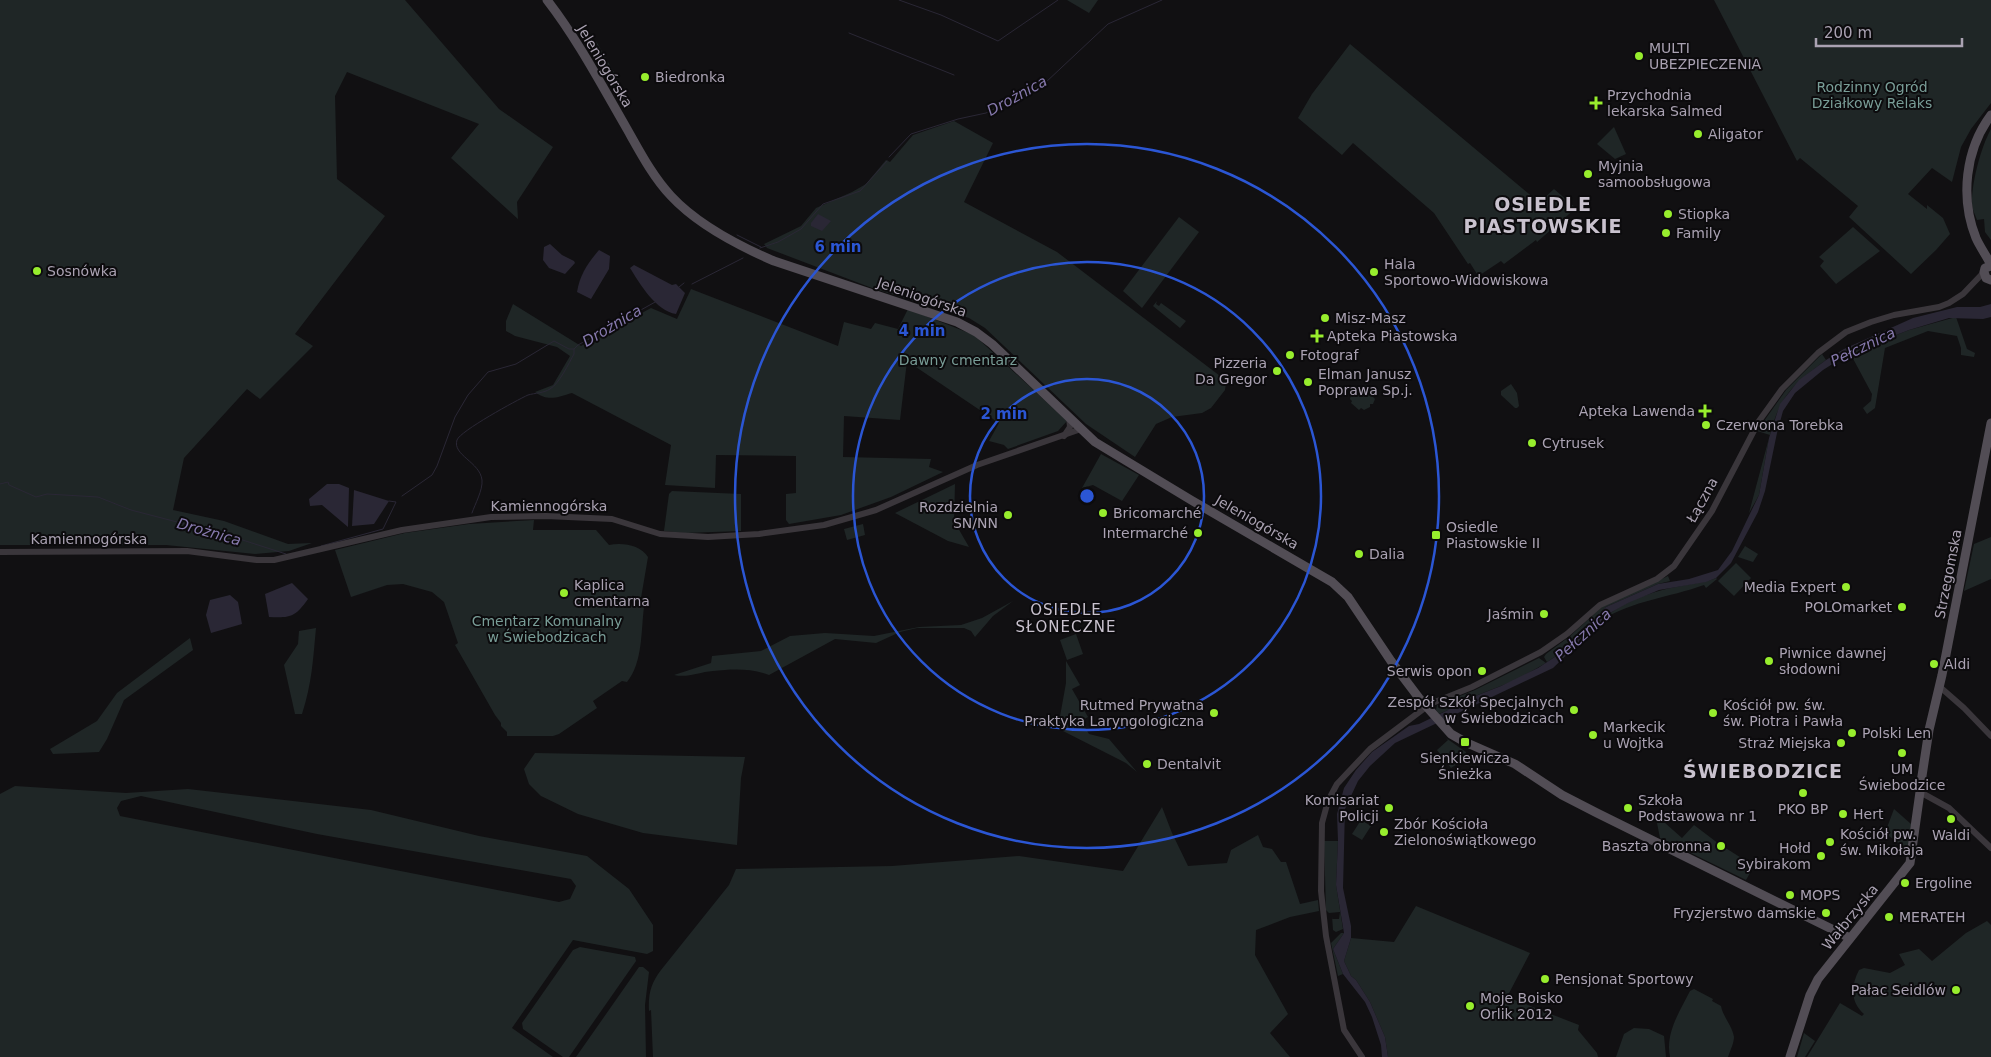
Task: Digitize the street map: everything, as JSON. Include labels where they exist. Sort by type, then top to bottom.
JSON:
[{"type":"main road","name":"Jeleniogórska","points":[[546,0],[578,46],[649,167],[670,196],[684,209],[721,234],[753,252],[774,261],[922,310],[971,329],[992,344],[1095,442],[1332,582],[1348,597],[1391,661],[1429,710],[1445,728],[1464,742],[1514,764],[1562,795],[1850,938]]},
{"type":"main road","points":[[1988,271],[1970,219],[1967,185],[1974,146],[1991,116]]},
{"type":"main road","name":"Strzegomska","points":[[1920,791],[1918,770],[1921,753],[1940,686],[1991,423]]},
{"type":"main road","name":"Wałbrzyska","points":[[1790,1057],[1813,987],[1910,863],[1920,791]]},
{"type":"street","name":"Łączna","points":[[1362,1057],[1344,1030],[1326,936],[1321,890],[1322,823],[1333,790],[1341,778],[1370,749],[1429,710],[1541,652],[1567,634],[1600,605],[1666,574],[1674,566],[1712,512],[1759,422],[1782,389],[1818,353],[1851,329],[1881,318],[1939,307],[1959,296],[1988,271]]},
{"type":"street","points":[[1064,436],[1070,427],[1069,417]]},
{"type":"street","name":"Kamiennogórska","points":[[0,552],[187,551],[257,560],[274,560],[402,530],[500,517],[612,518],[654,532],[674,536],[708,537],[759,534],[824,525],[876,510],[977,465],[1081,429]]},
{"type":"street","points":[[1940,686],[1991,736]]},
{"type":"street","points":[[1920,791],[1948,808],[1991,848]]},
{"type":"green space","points":[[0,0],[405,0],[499,109],[553,147],[517,202],[518,219],[451,158],[479,124],[347,72],[335,96],[337,179],[385,216],[295,334],[313,346],[260,399],[247,389],[184,458],[173,510],[224,521],[288,544],[312,543],[289,551],[255,554],[166,545],[0,545]]},
{"type":"green space","points":[[1067,0],[1098,0],[1089,13]]},
{"type":"green space","name":"Rodzinny Ogród Działkowy Relaks","points":[[1714,0],[1991,0],[1991,103],[1971,129],[1961,147],[1952,182],[1932,168],[1908,194],[1927,209],[1927,205],[1943,218],[1950,234],[1911,274],[1849,217],[1858,206],[1800,158],[1797,161]]},
{"type":"green space","points":[[596,41],[631,102],[629,108],[621,105],[591,51],[589,44]]},
{"type":"green space","points":[[1350,44],[1535,199],[1542,200],[1554,189],[1576,208],[1537,242],[1536,240],[1504,264],[1501,261],[1477,277],[1470,263],[1468,264],[1434,213],[1353,143],[1342,155],[1298,118],[1312,94]]},
{"type":"green space","points":[[954,121],[993,143],[964,202],[1057,252],[1224,379],[1226,383],[1225,390],[1211,408],[1202,413],[1172,417],[1156,424],[1135,457],[1086,424],[985,328],[969,318],[872,288],[767,248],[764,244],[801,226],[816,208],[866,184],[886,160],[890,162],[913,135]]},
{"type":"green space","points":[[1614,127],[1626,154],[1615,159],[1597,144]]},
{"type":"green space","points":[[1991,129],[1991,240],[1985,232],[1984,219],[1977,220],[1972,202],[1978,164]]},
{"type":"green space","points":[[1179,217],[1199,232],[1142,308],[1123,291]]},
{"type":"green space","points":[[1853,227],[1880,251],[1836,284],[1820,266],[1824,261],[1819,257]]},
{"type":"green space","name":"Dawny cmentarz","points":[[691,289],[838,346],[844,322],[871,329],[875,323],[898,329],[908,309],[974,335],[1067,421],[1058,431],[1008,449],[1004,445],[989,441],[999,423],[907,361],[900,420],[844,416],[843,457],[931,459],[929,467],[943,472],[891,497],[841,515],[789,524],[786,520],[786,494],[796,493],[796,456],[716,455],[715,488],[665,485],[671,445],[572,393],[549,398],[535,392],[553,385],[570,356],[557,347],[515,336],[506,331],[506,321],[513,304],[581,346],[651,308],[677,319]]},
{"type":"green space","points":[[1157,301],[1156,304],[1159,306],[1161,303],[1186,321],[1180,328],[1153,306]]},
{"type":"green space","points":[[1956,317],[1967,349],[1975,353],[1974,357],[1961,355],[1957,336],[1928,331],[1885,348],[1875,408],[1867,414],[1863,408],[1871,401],[1872,394],[1850,353],[1909,330]]},
{"type":"green space","points":[[1822,354],[1826,360],[1805,376],[1784,400],[1778,410],[1770,435],[1757,431],[1786,390]]},
{"type":"green space","points":[[1511,384],[1517,393],[1519,406],[1517,408],[1501,395],[1501,391]]},
{"type":"green space","points":[[1364,385],[1371,388],[1375,399],[1373,404],[1370,404],[1370,407],[1359,410],[1351,403],[1350,399],[1355,388]]},
{"type":"green space","points":[[1769,438],[1759,495],[1749,513]]},
{"type":"green space","points":[[1101,454],[1139,475],[1122,501],[1093,485],[1082,488]]},
{"type":"green space","points":[[955,484],[954,521],[969,547],[948,541],[895,513]]},
{"type":"green space","points":[[672,491],[741,494],[741,531],[685,533],[664,531],[669,494]]},
{"type":"green space","name":"Cmentarz Komunalny w Świebodzicach","points":[[534,520],[533,530],[596,530],[609,545],[631,545],[645,553],[648,557],[641,598],[630,597],[629,604],[639,606],[640,604],[644,607],[639,656],[627,682],[622,681],[593,701],[597,708],[559,734],[553,736],[507,736],[507,732],[501,726],[455,645],[458,643],[444,602],[432,592],[403,584],[387,585],[351,597],[335,550],[405,533],[469,524]]},
{"type":"green space","points":[[863,524],[865,535],[847,540],[844,529]]},
{"type":"green space","points":[[1991,537],[1991,579],[1964,591],[1974,544]]},
{"type":"green space","points":[[1745,546],[1758,554],[1753,562],[1738,557]]},
{"type":"green space","points":[[1736,563],[1751,578],[1734,596],[1718,581]]},
{"type":"green space","points":[[1668,576],[1670,581],[1658,584],[1606,607],[1567,649],[1547,662],[1544,657],[1546,654],[1569,637],[1603,606]]},
{"type":"green space","points":[[1716,578],[1706,588],[1704,585],[1626,608],[1602,620],[1619,607],[1639,598]]},
{"type":"green space","points":[[1013,601],[993,616],[975,637],[971,631],[964,628],[917,628],[900,632],[876,643],[835,639],[769,675],[748,670],[734,670],[684,676],[674,675],[711,663],[712,656],[761,651],[790,636],[825,633],[874,636],[919,627],[961,625],[982,618]]},
{"type":"green space","points":[[316,628],[308,692],[302,714],[295,714],[284,665],[298,644],[299,631]]},
{"type":"green space","points":[[1076,634],[1083,654],[1067,660],[1060,640]]},
{"type":"green space","points":[[190,638],[193,650],[124,700],[107,739],[99,752],[53,754],[50,749],[97,721],[117,693]]},
{"type":"green space","points":[[1539,658],[1546,663],[1516,680],[1450,706],[1448,710],[1439,714],[1436,710],[1437,705],[1475,690]]},
{"type":"green space","points":[[1066,661],[1080,685],[1072,689],[1088,717],[1081,721],[1089,734],[1109,739],[1137,772],[1126,763],[1063,731],[1059,722],[1066,683]]},
{"type":"green space","points":[[1446,738],[1466,752],[1465,759],[1451,768],[1437,750],[1448,740]]},
{"type":"green space","points":[[535,753],[745,757],[741,778],[737,845],[643,833],[578,814],[541,796],[529,784],[524,769]]},
{"type":"green space","points":[[15,786],[126,793],[188,789],[371,810],[479,836],[587,856],[629,889],[653,925],[653,951],[647,954],[573,940],[512,1028],[553,1057],[0,1057],[0,794]],"holes":[[[141,796],[317,834],[571,879],[576,886],[570,899],[559,902],[120,816],[117,808],[121,801]]]},
{"type":"green space","points":[[1162,807],[1188,866],[1227,863],[1231,850],[1258,835],[1263,847],[1272,849],[1281,862],[1286,862],[1300,904],[1318,900],[1319,911],[1290,917],[1256,930],[1255,955],[1288,1014],[1270,1033],[1290,1057],[653,1057],[651,1010],[649,1011],[649,1005],[653,984],[661,970],[729,885],[736,869],[892,866],[1019,856],[1123,871]]},
{"type":"green space","points":[[1894,809],[1911,824],[1909,847],[1905,848],[1885,833]]},
{"type":"green space","points":[[1361,820],[1371,826],[1362,840],[1352,834]]},
{"type":"green space","points":[[1657,823],[1665,823],[1682,838],[1694,825],[1719,844],[1718,846],[1722,849],[1724,847],[1754,866],[1746,880],[1660,838]]},
{"type":"green space","points":[[1324,841],[1338,841],[1336,885],[1343,929],[1336,932],[1333,930],[1332,919],[1339,919],[1340,912],[1329,913],[1326,910]]},
{"type":"green space","points":[[1416,906],[1530,953],[1507,997],[1579,1025],[1578,1030],[1597,1053],[1598,1057],[1388,1057],[1385,1037],[1370,1002],[1356,980],[1351,976],[1344,961],[1351,938],[1394,942]]},
{"type":"green space","points":[[1987,921],[1991,925],[1991,1057],[1807,1057],[1840,1003],[1862,1016],[1864,1014],[1856,1004],[1853,993],[1854,982],[1859,970],[1864,968],[1890,973],[1905,965],[1899,954],[1919,949],[1932,961],[1966,933]]},
{"type":"green space","points":[[1341,933],[1344,933],[1333,949],[1343,974],[1338,976],[1331,943]]},
{"type":"green space","points":[[580,947],[635,957],[636,961],[569,1057],[563,1057],[523,1029],[522,1023],[573,950]]},
{"type":"green space","points":[[639,967],[643,967],[649,972],[645,1005],[646,1057],[576,1057]]},
{"type":"green space","points":[[1694,989],[1713,999],[1712,1001],[1721,1006],[1734,1037],[1728,1057],[1670,1057],[1670,1039],[1674,1022],[1690,991]]},
{"type":"green space","points":[[1634,1028],[1649,1029],[1664,1036],[1666,1057],[1616,1057],[1624,1034]]},
{"type":"green space","points":[[1804,1033],[1815,1041],[1805,1057],[1797,1057]]},
{"type":"water","points":[[818,214],[831,221],[822,231],[811,226],[811,223]]},
{"type":"water","points":[[550,244],[575,263],[565,274],[549,268],[543,260],[544,247]]},
{"type":"water","points":[[599,250],[610,256],[609,269],[591,299],[577,292],[585,269]]},
{"type":"water","points":[[634,265],[672,285],[676,284],[685,293],[676,314],[662,308],[649,296],[630,268]]},
{"type":"water","name":"Pełcznica","points":[[1991,304],[1991,317],[1983,319],[1949,318],[1909,330],[1850,353],[1823,370],[1795,393],[1783,411],[1765,491],[1758,512],[1731,563],[1716,578],[1706,582],[1659,590],[1628,603],[1610,613],[1553,668],[1395,743],[1370,766],[1358,781],[1345,809],[1343,888],[1351,926],[1351,938],[1344,961],[1351,976],[1356,980],[1370,1002],[1385,1037],[1388,1057],[1382,1057],[1381,1045],[1372,1017],[1365,1002],[1343,974],[1333,949],[1344,933],[1336,885],[1337,814],[1344,788],[1356,770],[1372,752],[1409,726],[1419,724],[1448,710],[1450,706],[1501,686],[1538,668],[1567,649],[1586,626],[1606,607],[1658,584],[1689,579],[1718,570],[1732,551],[1759,495],[1769,438],[1780,404],[1799,380],[1844,349],[1913,318],[1957,307],[1980,307]]},
{"type":"water","points":[[327,484],[339,484],[349,488],[348,527],[322,505],[310,506],[309,499]]},
{"type":"water","points":[[354,490],[389,501],[374,524],[352,526]]},
{"type":"water","points":[[292,583],[308,599],[300,610],[292,615],[269,617],[265,594]]},
{"type":"water","points":[[230,595],[238,602],[242,624],[211,633],[206,615],[210,600]]},
{"type":"waterway","points":[[899,0],[941,15],[998,41],[1058,0]]},
{"type":"waterway","name":"Drożnica","points":[[889,157],[911,134],[958,119],[986,113],[1045,83],[1108,24],[1162,0]]},
{"type":"waterway","points":[[849,33],[954,75]]},
{"type":"waterway","name":"Drożnica","points":[[760,248],[778,242],[801,229],[823,204],[860,191],[887,161]]},
{"type":"waterway","points":[[737,235],[761,247]]},
{"type":"waterway","name":"Drożnica","points":[[692,284],[743,258]]},
{"type":"waterway","name":"Drożnica","points":[[679,287],[684,283]]},
{"type":"waterway","name":"Drożnica","points":[[402,496],[432,475],[455,417],[468,395],[488,372],[516,364],[554,341],[569,349],[574,349],[657,301]]},
{"type":"waterway","points":[[472,513],[480,492],[482,480],[477,468],[462,455],[457,445],[457,440],[468,430],[501,409],[528,395],[550,389],[567,368],[574,354],[574,349]]},
{"type":"waterway","name":"Drożnica","points":[[0,484],[8,482],[9,485],[36,497],[47,494],[98,497],[131,510],[227,535],[286,554]]},
{"type":"waterway","name":"Drożnica","points":[[321,546],[383,529],[396,502],[389,501]]},
{"type":"place","name":"MULTI UBEZPIECZENIA","points":[[1639,56]]},
{"type":"place","name":"Biedronka","points":[[645,77]]},
{"type":"place","name":"Przychodnia lekarska Salmed","points":[[1596,103]]},
{"type":"place","name":"Aligator","points":[[1698,134]]},
{"type":"place","name":"Myjnia samoobsługowa","points":[[1588,174]]},
{"type":"place","name":"Stiopka","points":[[1668,214]]},
{"type":"place","name":"Family","points":[[1666,233]]},
{"type":"place","name":"Sosnówka","points":[[37,271]]},
{"type":"place","name":"Hala Sportowo-Widowiskowa","points":[[1374,272]]},
{"type":"place","name":"Misz-Masz","points":[[1325,318]]},
{"type":"place","name":"Apteka Piastowska","points":[[1317,336]]},
{"type":"place","name":"Fotograf","points":[[1290,355]]},
{"type":"place","name":"Pizzeria Da Gregor","points":[[1277,371]]},
{"type":"place","name":"Elman Janusz Poprawa Sp.j.","points":[[1308,382]]},
{"type":"place","name":"Apteka Lawenda","points":[[1705,411]]},
{"type":"place","name":"Czerwona Torebka","points":[[1706,425]]},
{"type":"place","name":"Cytrusek","points":[[1532,443]]},
{"type":"place","name":"Bricomarché","points":[[1103,513]]},
{"type":"place","name":"Rozdzielnia SN/NN","points":[[1008,515]]},
{"type":"place","name":"Intermarché","points":[[1198,533]]},
{"type":"place","name":"Osiedle Piastowskie II","points":[[1436,535]]},
{"type":"place","name":"Dalia","points":[[1359,554]]},
{"type":"place","name":"Media Expert","points":[[1846,587]]},
{"type":"place","name":"Kaplica cmentarna","points":[[564,593]]},
{"type":"place","name":"POLOmarket","points":[[1902,607]]},
{"type":"place","name":"Jaśmin","points":[[1544,614]]},
{"type":"place","name":"Piwnice dawnej słodowni","points":[[1769,661]]},
{"type":"place","name":"Aldi","points":[[1934,664]]},
{"type":"place","name":"Serwis opon","points":[[1482,671]]},
{"type":"place","name":"Zespół Szkół Specjalnych w Świebodzicach","points":[[1574,710]]},
{"type":"place","name":"Rutmed Prywatna Praktyka Laryngologiczna","points":[[1214,713]]},
{"type":"place","name":"Kościół pw. św. św. Piotra i Pawła","points":[[1713,713]]},
{"type":"place","name":"Polski Len","points":[[1852,733]]},
{"type":"place","name":"Markecik u Wojtka","points":[[1593,735]]},
{"type":"place","name":"Sienkiewicza Śnieżka","points":[[1465,742]]},
{"type":"place","name":"Straż Miejska","points":[[1841,743]]},
{"type":"place","name":"UM Świebodzice","points":[[1902,753]]},
{"type":"place","name":"Dentalvit","points":[[1147,764]]},
{"type":"place","name":"PKO BP","points":[[1803,793]]},
{"type":"place","name":"Komisariat Policji","points":[[1389,808]]},
{"type":"place","name":"Szkoła Podstawowa nr 1","points":[[1628,808]]},
{"type":"place","name":"Hert","points":[[1843,814]]},
{"type":"place","name":"Waldi","points":[[1951,819]]},
{"type":"place","name":"Zbór Kościoła Zielonoświątkowego","points":[[1384,832]]},
{"type":"place","name":"Kościół pw. św. Mikołaja","points":[[1830,842]]},
{"type":"place","name":"Baszta obronna","points":[[1721,846]]},
{"type":"place","name":"Hołd Sybirakom","points":[[1821,856]]},
{"type":"place","name":"Ergoline","points":[[1905,883]]},
{"type":"place","name":"MOPS","points":[[1790,895]]},
{"type":"place","name":"Fryzjerstwo damskie","points":[[1826,913]]},
{"type":"place","name":"MERATEH","points":[[1889,917]]},
{"type":"place","name":"Pensjonat Sportowy","points":[[1545,979]]},
{"type":"place","name":"Pałac Seidlów","points":[[1956,990]]},
{"type":"place","name":"Moje Boisko Orlik 2012","points":[[1470,1006]]},
{"type":"district","name":"OSIEDLE PIASTOWSKIE","points":[[1543,215]]},
{"type":"district","name":"OSIEDLE SŁONECZNE","points":[[1066,618]]},
{"type":"district","name":"ŚWIEBODZICE","points":[[1763,771]]}]
